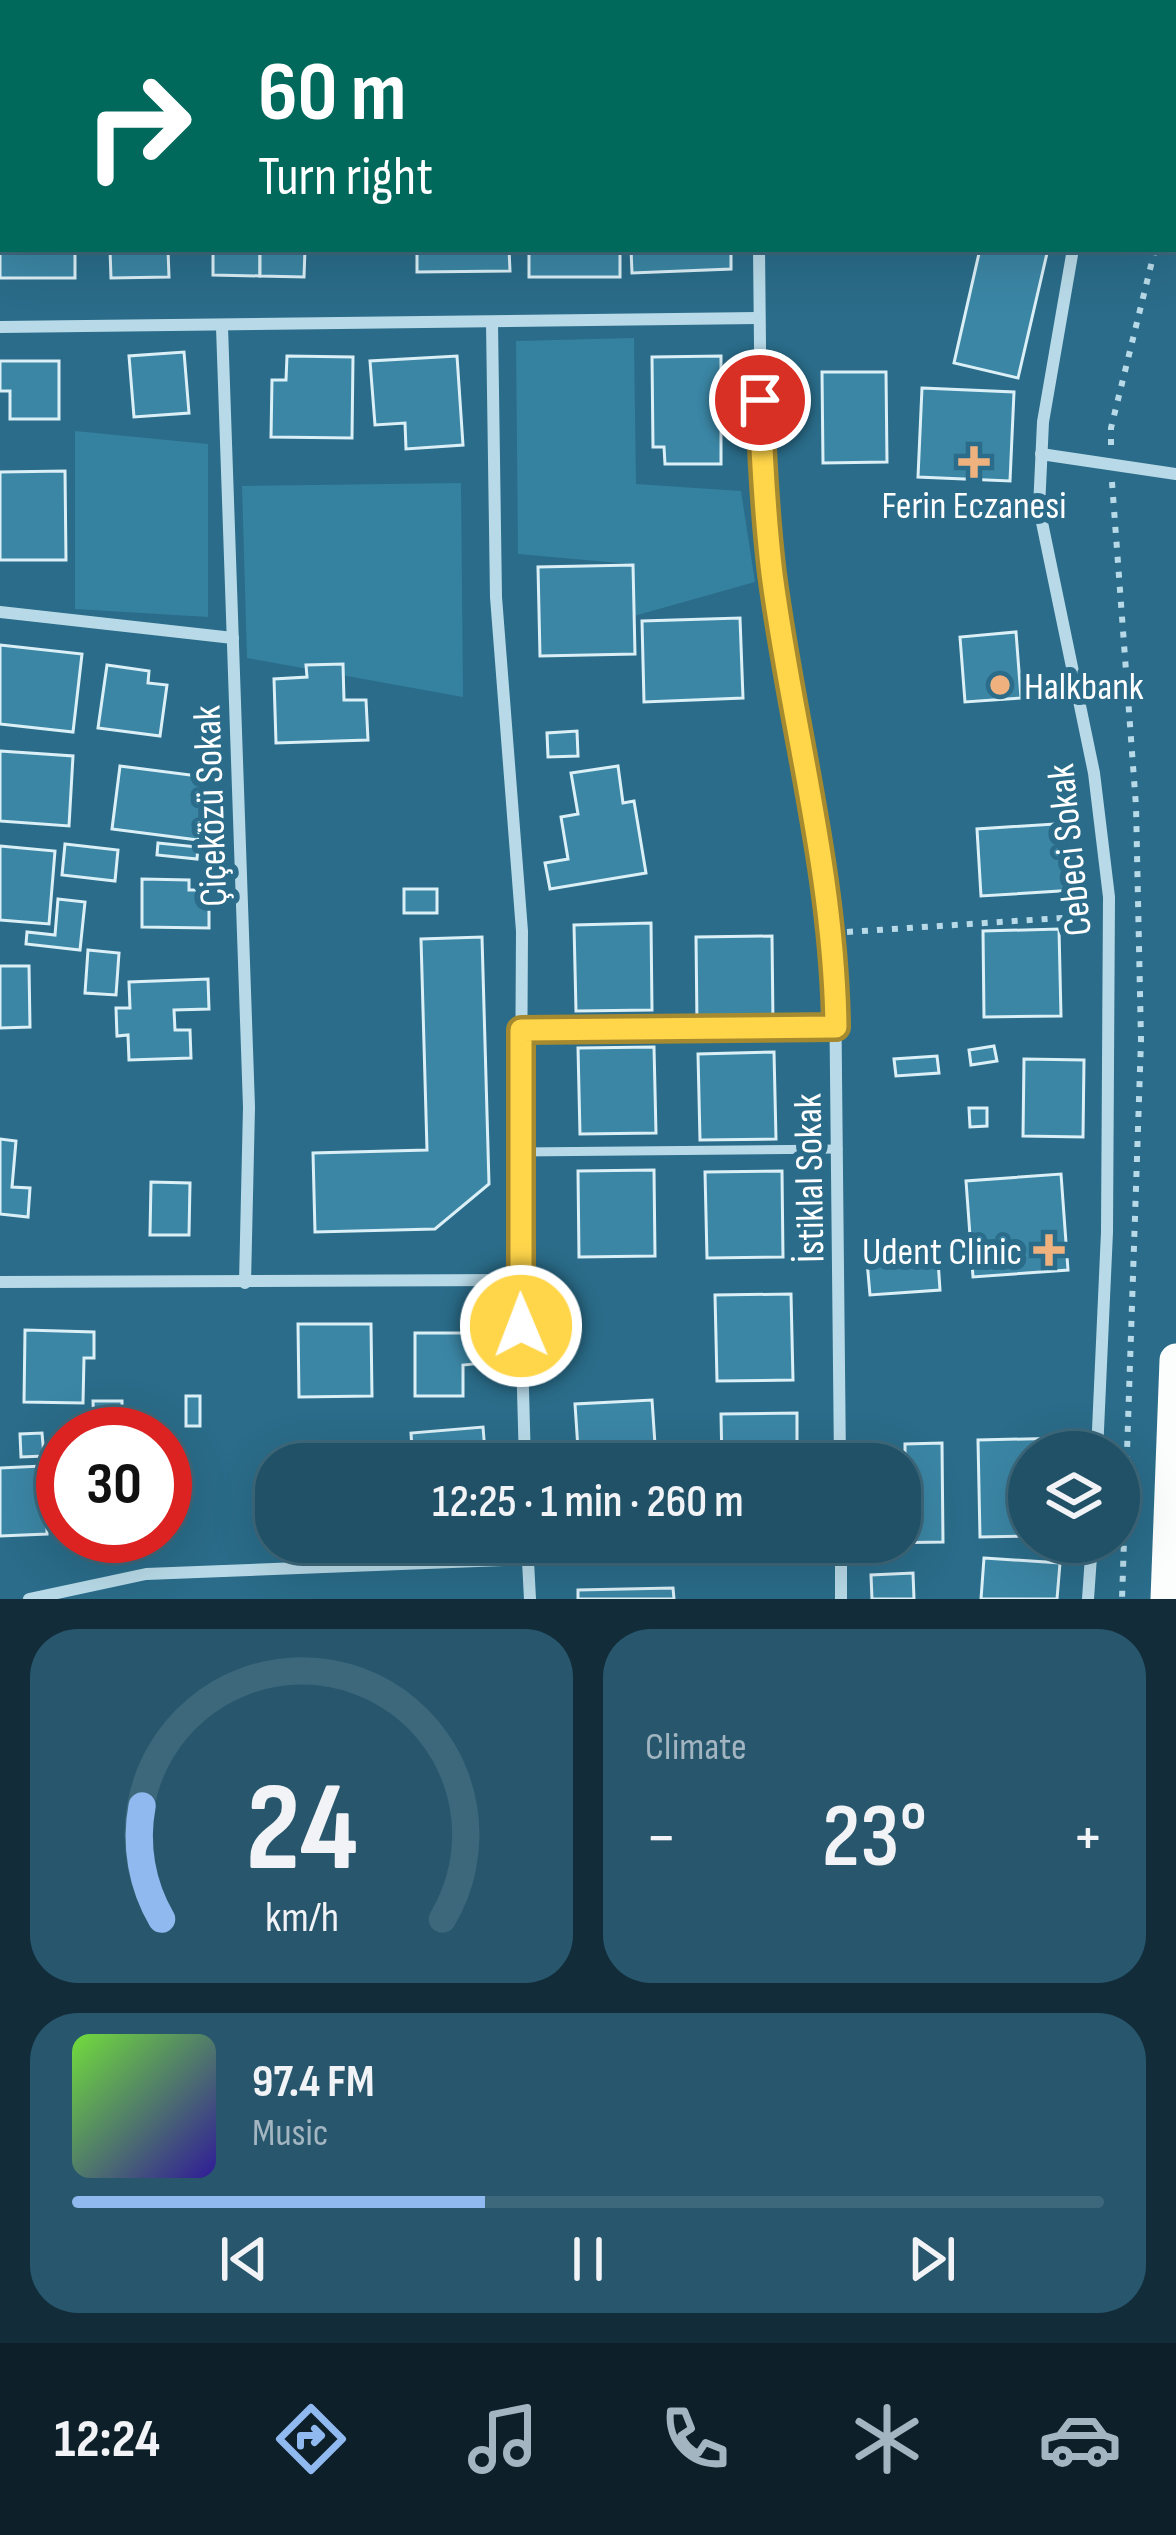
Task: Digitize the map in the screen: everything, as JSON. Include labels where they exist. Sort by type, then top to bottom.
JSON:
[{"type":"highway","points":[[1167,1599],[1176,1360]]},
{"type":"street","name":"İstiklal Sokak","points":[[759,252],[761,441],[772,574],[814,802],[832,933],[840,1443]]},
{"type":"street","name":"Cebeci Sokak","points":[[1072,252],[1046,394],[1039,508],[1094,773],[1109,915],[1107,1232],[1098,1431]]},
{"type":"street","points":[[0,327],[758,318]]},
{"type":"street","points":[[492,323],[496,597],[522,931],[520,1280],[524,1443]]},
{"type":"street","name":"Çiçeközü Sokak","points":[[222,327],[249,1107],[245,1283]]},
{"type":"street","points":[[1040,454],[1176,474]]},
{"type":"street","points":[[0,612],[233,638]]},
{"type":"street","points":[[0,1282],[520,1280]]},
{"type":"street","points":[[29,1599],[146,1574],[426,1563]]},
{"type":"street","points":[[528,1563],[530,1599]]},
{"type":"street","points":[[841,1563],[842,1599]]},
{"type":"street","points":[[1088,1599],[1091,1563]]},
{"type":"lane","points":[[521,1030],[836,1027]]},
{"type":"lane","points":[[520,1152],[838,1149]]},
{"type":"path","points":[[1111,464],[1111,428],[1154,252]]},
{"type":"path","points":[[832,933],[1109,915]]},
{"type":"shaded area","points":[[634,338],[636,484],[741,491],[755,582],[634,616],[630,564],[518,554],[516,341]]},
{"type":"shaded area","points":[[75,431],[208,444],[208,617],[75,609]]},
{"type":"shaded area","points":[[461,483],[463,697],[247,658],[242,486]]},
{"type":"building","points":[[0,252],[75,252],[75,278],[0,278]]},
{"type":"building","points":[[110,252],[168,252],[169,277],[111,278]]},
{"type":"building","points":[[213,252],[260,252],[260,276],[213,275]]},
{"type":"building","points":[[260,252],[305,252],[304,277],[260,276]]},
{"type":"building","points":[[417,252],[509,252],[510,271],[417,272]]},
{"type":"building","points":[[529,252],[620,252],[620,277],[529,277]]},
{"type":"building","points":[[631,252],[731,252],[731,269],[632,273]]},
{"type":"building","points":[[979,252],[1047,252],[1018,378],[954,363]]},
{"type":"building","points":[[184,352],[189,413],[134,417],[129,356]]},
{"type":"building","points":[[287,356],[353,357],[352,438],[271,437],[272,380],[286,380]]},
{"type":"building","points":[[457,356],[463,445],[406,449],[405,423],[375,425],[370,361]]},
{"type":"building","points":[[721,356],[721,464],[665,464],[664,447],[653,447],[652,357]]},
{"type":"building","points":[[0,361],[59,361],[59,419],[10,419],[10,391],[0,391]]},
{"type":"building","points":[[822,372],[886,372],[887,462],[823,463]]},
{"type":"building","points":[[922,388],[1014,392],[1010,481],[918,477]]},
{"type":"building","points":[[65,471],[66,560],[0,560],[0,472]]},
{"type":"building","points":[[633,565],[635,654],[540,656],[538,567]]},
{"type":"building","points":[[740,618],[743,698],[644,702],[642,621]]},
{"type":"building","points":[[1016,632],[1021,698],[965,702],[960,637]]},
{"type":"building","points":[[0,645],[82,654],[73,732],[0,724]]},
{"type":"building","points":[[343,664],[344,700],[366,700],[368,740],[276,743],[274,679],[307,677],[306,665]]},
{"type":"building","points":[[107,665],[149,671],[148,683],[167,685],[160,736],[98,728]]},
{"type":"building","points":[[577,731],[578,756],[548,757],[547,733]]},
{"type":"building","points":[[0,751],[73,756],[69,826],[0,821]]},
{"type":"building","points":[[120,766],[206,777],[198,840],[112,829]]},
{"type":"building","points":[[618,766],[623,803],[634,801],[646,873],[550,889],[545,863],[568,859],[561,817],[578,814],[571,773]]},
{"type":"building","points":[[1070,823],[1075,890],[981,896],[977,829]]},
{"type":"building","points":[[158,843],[198,847],[197,859],[157,855]]},
{"type":"building","points":[[65,844],[118,850],[115,881],[62,875]]},
{"type":"building","points":[[0,846],[55,851],[49,924],[0,920]]},
{"type":"building","points":[[142,879],[189,880],[189,890],[209,890],[209,928],[142,927]]},
{"type":"building","points":[[404,889],[437,889],[437,913],[404,913]]},
{"type":"building","points":[[58,899],[85,902],[80,950],[26,944],[27,932],[55,935]]},
{"type":"building","points":[[651,923],[652,1010],[576,1011],[574,925]]},
{"type":"building","points":[[1059,929],[1061,1016],[984,1017],[983,931]]},
{"type":"building","points":[[772,936],[773,1022],[697,1024],[696,937]]},
{"type":"building","points":[[482,937],[489,1184],[435,1229],[315,1232],[313,1153],[427,1150],[421,939]]},
{"type":"building","points":[[88,950],[119,953],[116,995],[85,993]]},
{"type":"building","points":[[0,966],[29,966],[30,1027],[0,1028]]},
{"type":"building","points":[[208,979],[209,1009],[174,1010],[175,1030],[190,1030],[191,1058],[129,1060],[128,1035],[117,1036],[116,1008],[130,1008],[129,982]]},
{"type":"building","points":[[994,1046],[997,1061],[971,1065],[969,1050]]},
{"type":"building","points":[[654,1047],[656,1133],[580,1134],[578,1048]]},
{"type":"building","points":[[774,1052],[776,1139],[700,1140],[698,1054]]},
{"type":"building","points":[[937,1056],[939,1073],[896,1076],[894,1059]]},
{"type":"building","points":[[1024,1059],[1084,1060],[1083,1137],[1023,1136]]},
{"type":"building","points":[[969,1108],[987,1108],[987,1126],[970,1127]]},
{"type":"building","points":[[0,1139],[16,1141],[12,1187],[30,1188],[28,1217],[0,1214]]},
{"type":"building","points":[[654,1170],[655,1256],[579,1257],[578,1171]]},
{"type":"building","points":[[782,1171],[783,1257],[707,1258],[705,1172]]},
{"type":"building","points":[[1061,1174],[1068,1270],[973,1277],[966,1181]]},
{"type":"building","points":[[151,1182],[190,1183],[189,1235],[150,1235]]},
{"type":"building","points":[[937,1245],[940,1290],[870,1295],[866,1250]]},
{"type":"building","points":[[791,1294],[793,1380],[717,1381],[715,1295]]},
{"type":"building","points":[[298,1324],[371,1324],[372,1396],[299,1397]]},
{"type":"building","points":[[25,1330],[94,1332],[94,1358],[84,1358],[83,1403],[24,1402]]},
{"type":"building","points":[[415,1333],[474,1333],[474,1364],[463,1365],[463,1396],[415,1396]]},
{"type":"building","points":[[186,1396],[200,1396],[200,1426],[192,1426],[192,1407],[186,1407]]},
{"type":"building","points":[[652,1400],[655,1443],[578,1443],[575,1404]]},
{"type":"building","points":[[93,1401],[122,1401],[122,1407],[93,1407]]},
{"type":"building","points":[[797,1413],[797,1443],[722,1443],[721,1414]]},
{"type":"building","points":[[483,1427],[484,1443],[412,1443],[411,1433]]},
{"type":"building","points":[[36,1433],[36,1456],[21,1457],[20,1434]]},
{"type":"building","points":[[1008,1439],[1008,1536],[980,1537],[978,1440]]},
{"type":"building","points":[[942,1443],[943,1542],[921,1542],[921,1444]]},
{"type":"building","points":[[36,1466],[36,1534],[0,1536],[0,1468]]},
{"type":"building","points":[[984,1558],[1060,1563],[1057,1599],[981,1599]]},
{"type":"building","points":[[913,1573],[914,1599],[872,1599],[871,1575]]},
{"type":"building","points":[[673,1588],[674,1599],[578,1599],[578,1590]]},
{"type":"place","name":"Ferin Eczanesi","points":[[974,462]]},
{"type":"place","name":"Halkbank","points":[[1000,685]]},
{"type":"place","name":"Udent Clinic","points":[[1049,1250]]},
{"type":"route","points":[[521,1326],[521,1030],[836,1027],[823,865],[772,574],[760,400]]}]
